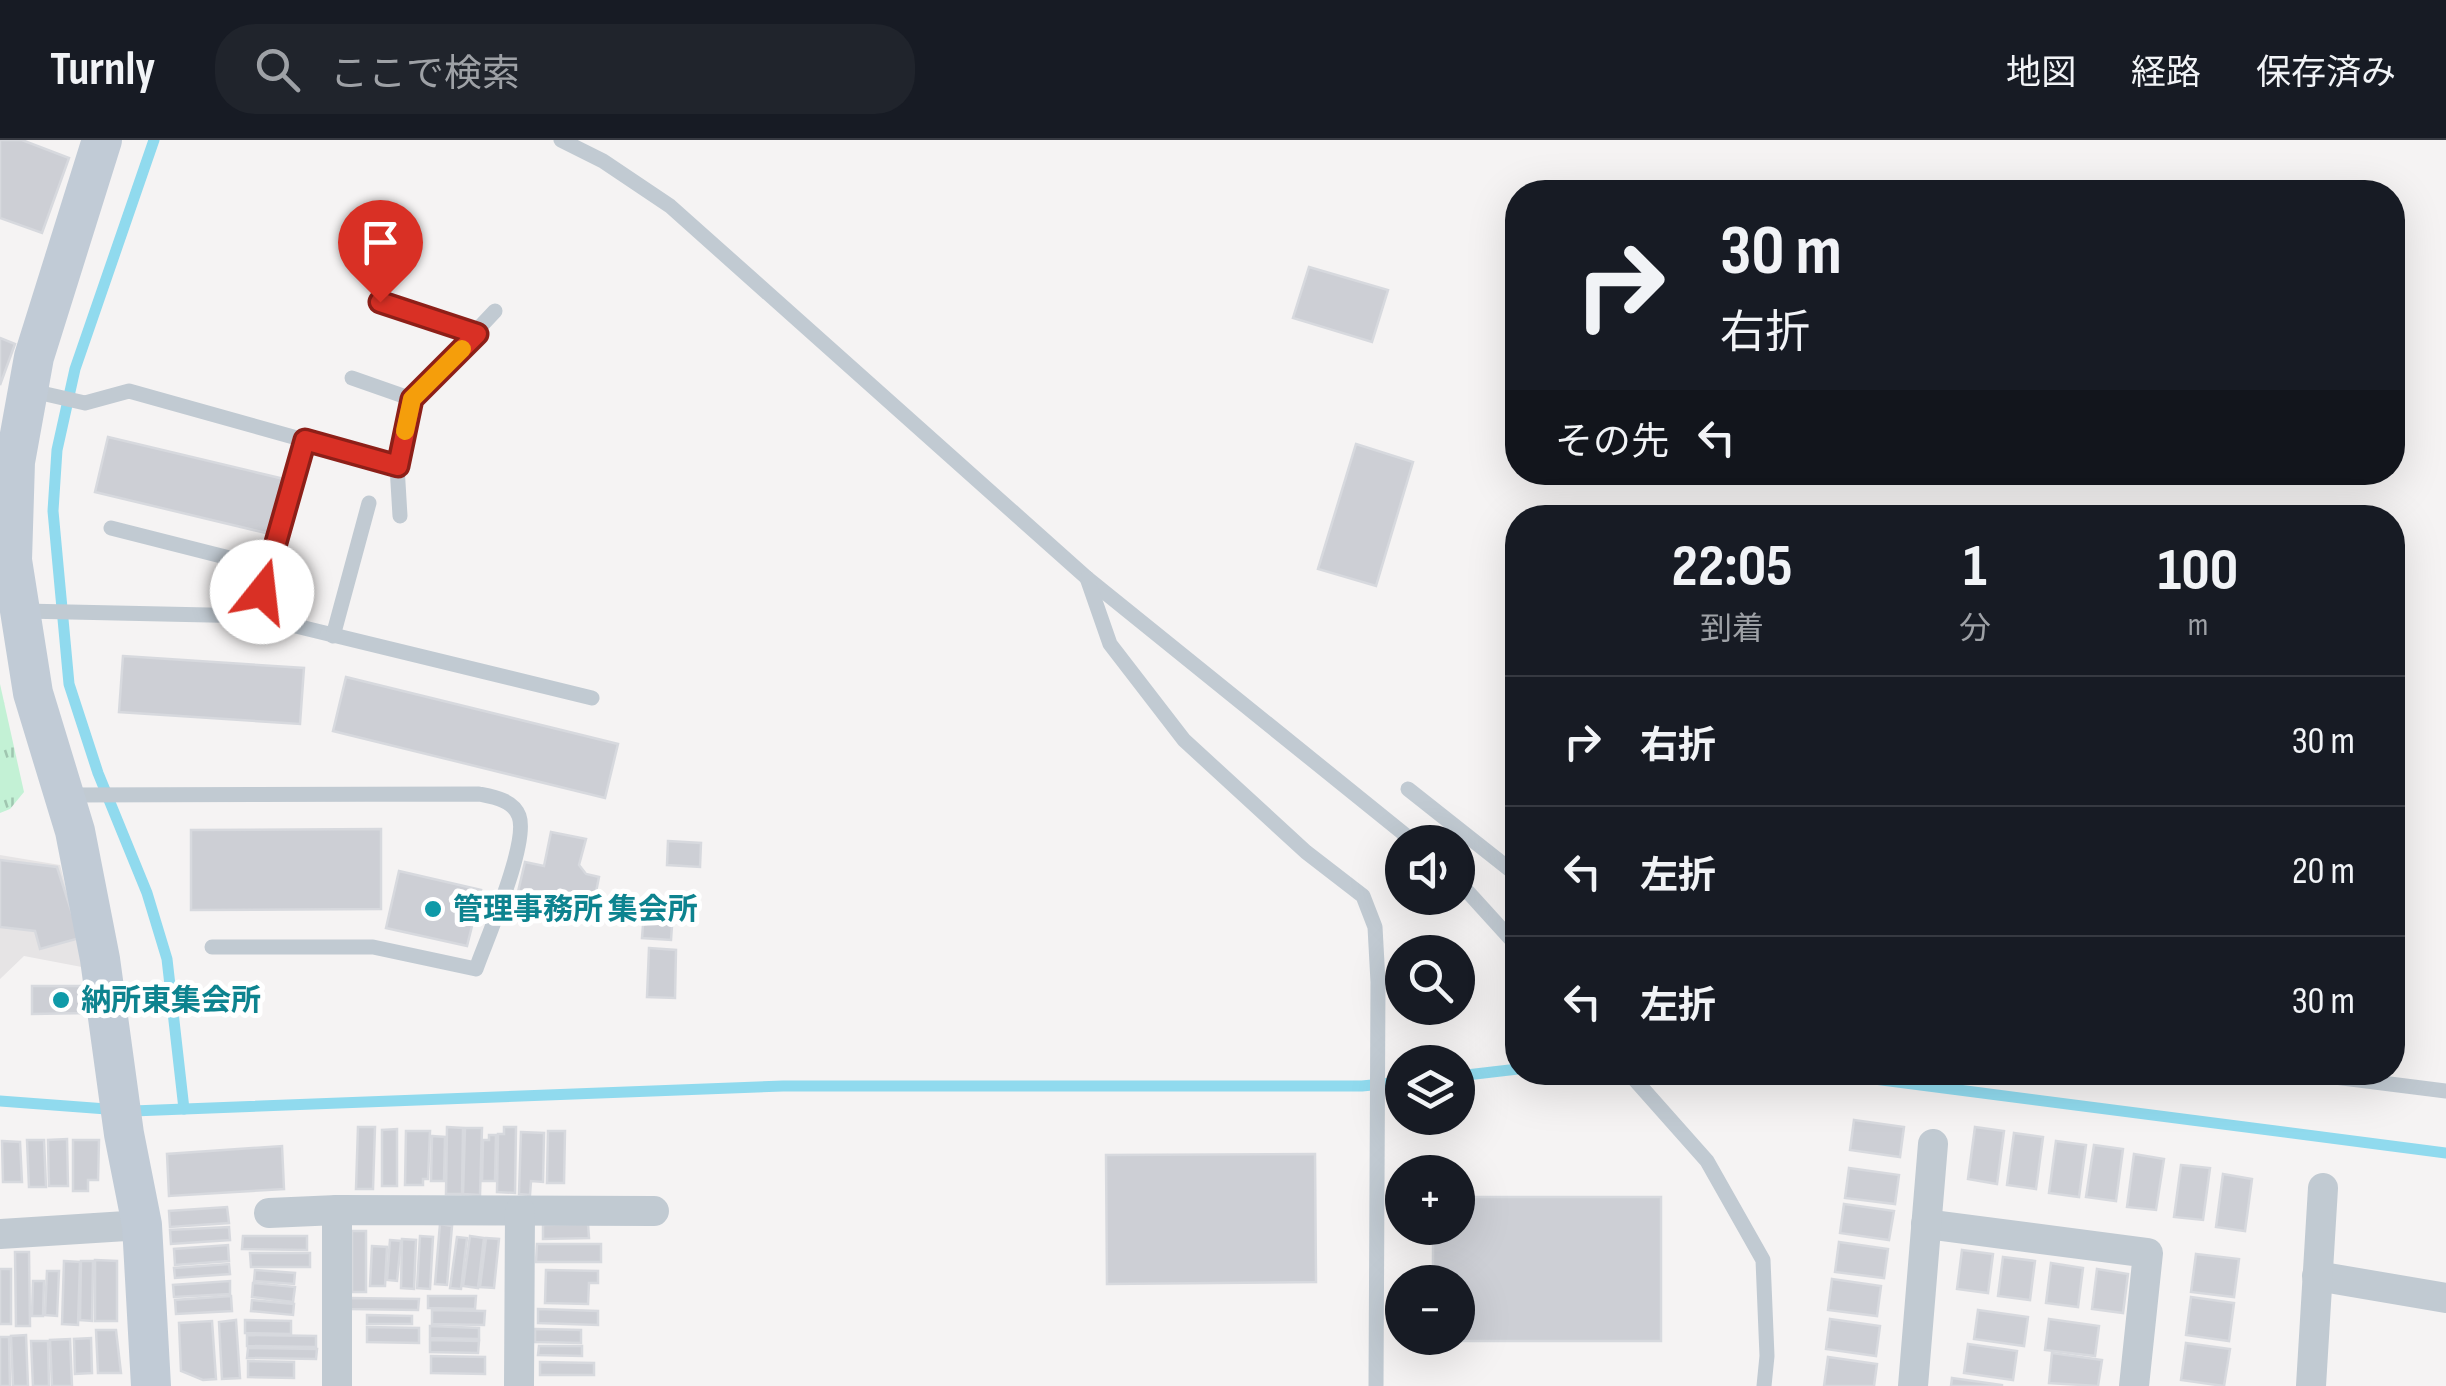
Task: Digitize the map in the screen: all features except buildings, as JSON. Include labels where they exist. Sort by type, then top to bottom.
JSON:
[{"type":"street","points":[[102,140],[34,356],[44,393],[15,462],[12,560],[32,610],[33,693],[79,795],[75,831],[100,959],[124,1134],[142,1225],[151,1386]]},
{"type":"street","points":[[1912,1386],[1933,1144]]},
{"type":"street","points":[[2310,1386],[2323,1188]]},
{"type":"street","points":[[336,1210],[337,1386]]},
{"type":"street","points":[[269,1214],[336,1210],[654,1211]]},
{"type":"street","points":[[519,1386],[520,1211]]},
{"type":"street","points":[[1926,1224],[2148,1253],[2134,1386]]},
{"type":"street","points":[[0,1234],[142,1225]]},
{"type":"street","points":[[2317,1276],[2446,1298]]},
{"type":"lane","points":[[561,140],[604,161],[670,206],[1087,578],[1392,825]]},
{"type":"lane","points":[[380,302],[477,334]]},
{"type":"lane","points":[[400,516],[398,466],[412,399],[494,312]]},
{"type":"lane","points":[[352,378],[412,399]]},
{"type":"lane","points":[[44,393],[85,403],[129,391],[398,466]]},
{"type":"lane","points":[[255,616],[305,440]]},
{"type":"lane","points":[[333,636],[370,504]]},
{"type":"lane","points":[[112,528],[269,568]]},
{"type":"lane","points":[[1087,578],[1110,644],[1184,740],[1306,852],[1363,896],[1375,928],[1376,1386]]},
{"type":"lane","points":[[32,610],[255,616],[592,698]]},
{"type":"lane","points":[[1408,789],[1505,866]]},
{"type":"lane","points":[[79,795],[480,794],[504,800],[519,816],[521,843],[476,969],[373,947],[212,946]]},
{"type":"lane","points":[[1475,900],[1505,933]]},
{"type":"lane","points":[[1639,1085],[1707,1161],[1763,1260],[1767,1356],[1764,1386]]},
{"type":"lane","points":[[2399,1085],[2446,1091]]},
{"type":"shaded area","points":[[0,855],[60,865],[87,968],[24,956],[0,979]]},
{"type":"green space","points":[[0,684],[24,792],[10,809],[0,813]]},
{"type":"waterway","points":[[154,140],[75,369],[57,450],[53,511],[69,684],[98,773],[147,893],[167,959],[184,1109]]},
{"type":"waterway","points":[[1475,1074],[1505,1071]]},
{"type":"waterway","points":[[0,1101],[133,1111],[783,1086],[1385,1084]]},
{"type":"waterway","points":[[1920,1085],[2446,1153]]},
{"type":"slow traffic","points":[[405,431],[412,399],[462,349]]},
{"type":"place","name":"管理事務所 集会所","points":[[433,909]]},
{"type":"place","name":"納所東集会所","points":[[61,1000]]},
{"type":"route","points":[[262,592],[305,440],[398,466],[412,399],[477,334],[380,302]]}]
